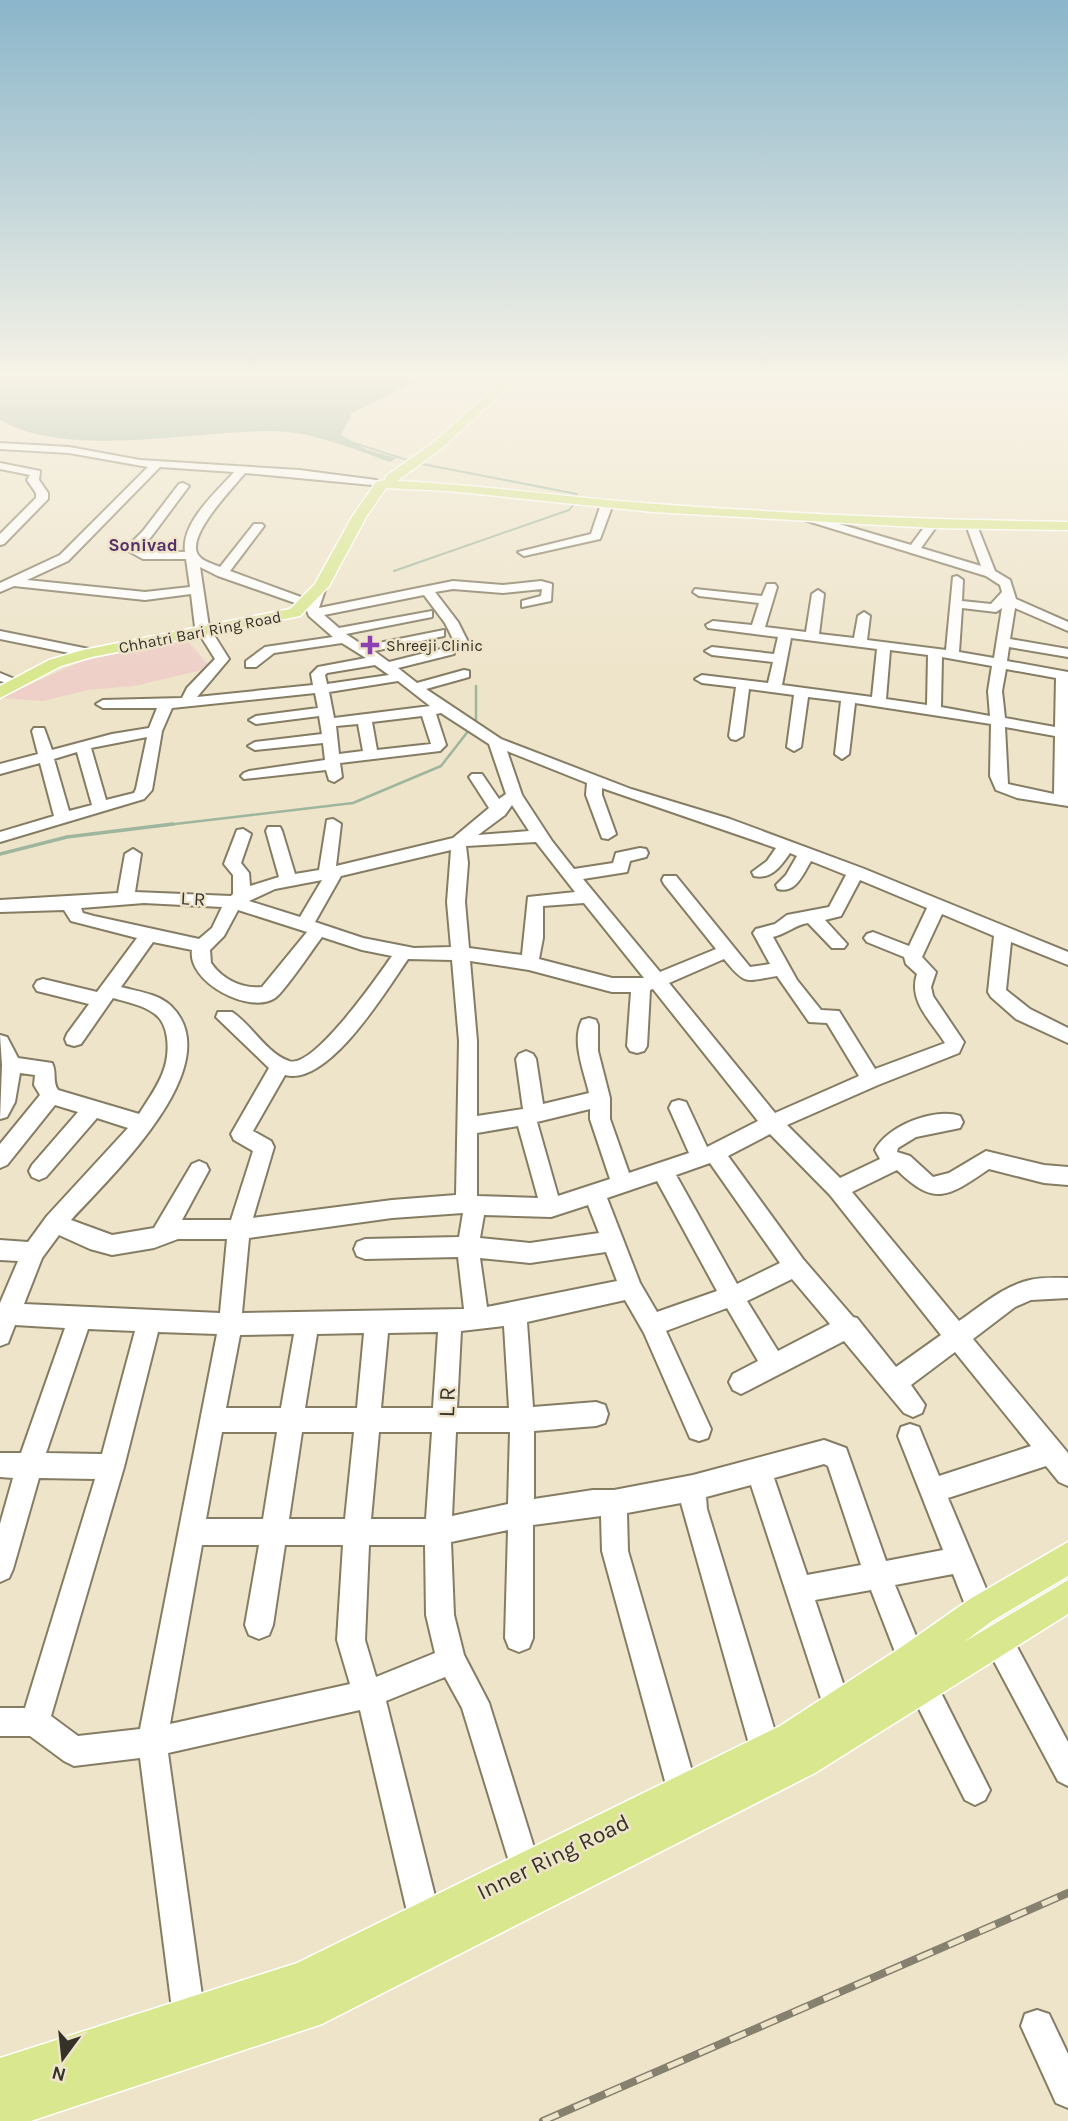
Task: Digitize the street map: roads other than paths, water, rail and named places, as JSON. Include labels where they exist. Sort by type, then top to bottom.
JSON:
[{"type":"main road","name":"Chhatri Bari Ring Road","points":[[3,681],[51,659],[290,610],[303,601],[341,531],[392,474]]},
{"type":"main road","name":"Chhatri Bari Ring Road","points":[[204,629],[283,617],[295,613],[310,602],[349,532],[384,480],[392,474]]},
{"type":"main road","points":[[384,480],[654,504],[930,520],[1068,524]]},
{"type":"main road","points":[[384,480],[607,504],[805,517],[932,524],[1068,524]]},
{"type":"main road","name":"Chhatri Bari Ring Road","points":[[0,693],[55,663],[85,651]]},
{"type":"main road","name":"Inner Ring Road","points":[[0,2111],[308,2010],[803,1761],[918,1673],[989,1625],[1068,1558]]},
{"type":"main road","name":"Inner Ring Road","points":[[989,1625],[1068,1596]]},
{"type":"main road","name":"Inner Ring Road","points":[[0,2078],[303,1980],[766,1751],[838,1710],[918,1673]]},
{"type":"street","points":[[0,541],[42,499],[42,494],[33,480],[35,474]]},
{"type":"street","points":[[6,585],[64,558],[147,474]]},
{"type":"street","points":[[188,702],[192,691],[222,659],[204,629],[190,542],[198,523],[239,474]]},
{"type":"street","points":[[311,474],[384,480]]},
{"type":"street","points":[[183,486],[147,534],[131,550],[143,555],[194,557],[222,573],[303,601]]},
{"type":"street","points":[[524,552],[596,536],[607,504]]},
{"type":"street","points":[[713,625],[935,652],[998,663],[1065,675],[1065,800],[1017,793],[1001,787],[998,776],[999,723],[995,691],[998,663],[1009,597],[1003,580],[990,573],[885,539],[805,517]]},
{"type":"street","points":[[885,539],[893,522]]},
{"type":"street","points":[[915,549],[932,524]]},
{"type":"street","points":[[972,525],[990,573]]},
{"type":"street","points":[[222,573],[258,526]]},
{"type":"street","points":[[952,655],[957,580]]},
{"type":"street","points":[[6,585],[145,596],[196,590]]},
{"type":"street","points":[[283,617],[316,616],[362,603],[453,585],[503,589],[541,585],[548,587],[547,598],[527,604]]},
{"type":"street","points":[[320,587],[312,608],[316,616],[414,688],[435,710],[496,742],[595,781],[786,846],[1068,959]]},
{"type":"street","points":[[426,589],[451,622],[462,644]]},
{"type":"street","points":[[699,592],[769,594],[757,630]]},
{"type":"street","points":[[812,637],[818,594]]},
{"type":"street","points":[[955,604],[996,608],[999,600],[1009,597],[1068,627]]},
{"type":"street","points":[[362,603],[377,624]]},
{"type":"street","points":[[251,664],[270,650],[427,614]]},
{"type":"street","points":[[860,643],[864,616]]},
{"type":"street","points":[[362,650],[439,633]]},
{"type":"street","points":[[0,635],[85,651]]},
{"type":"street","points":[[774,688],[785,635]]},
{"type":"street","points":[[1003,642],[1068,653]]},
{"type":"street","points":[[880,703],[884,645]]},
{"type":"street","points":[[333,767],[318,674],[323,670],[382,664],[449,651]]},
{"type":"street","points":[[712,651],[780,659]]},
{"type":"street","points":[[934,710],[935,652]]},
{"type":"street","points":[[414,688],[464,674]]},
{"type":"street","points":[[103,704],[188,702],[382,682],[399,677]]},
{"type":"street","points":[[702,679],[934,710],[1065,734]]},
{"type":"street","points":[[736,736],[743,684]]},
{"type":"street","points":[[794,747],[801,693]]},
{"type":"street","points":[[842,754],[848,699]]},
{"type":"street","points":[[0,837],[132,800],[144,790],[155,731],[166,704]]},
{"type":"street","points":[[255,746],[327,724],[435,710]]},
{"type":"street","points":[[249,776],[333,767],[371,755],[438,747],[435,710]]},
{"type":"street","points":[[364,719],[371,755]]},
{"type":"street","points":[[256,720],[327,724]]},
{"type":"street","points":[[39,731],[63,819]]},
{"type":"street","points":[[0,769],[44,756],[155,731]]},
{"type":"street","points":[[496,742],[507,803]]},
{"type":"street","points":[[83,747],[100,810]]},
{"type":"street","points":[[477,778],[540,835],[649,983],[772,1123],[837,1189],[1059,1453],[1068,1473]]},
{"type":"street","points":[[595,781],[594,795],[608,834]]},
{"type":"street","points":[[459,842],[507,803]]},
{"type":"street","points":[[243,834],[232,864],[241,873],[238,900],[217,934],[202,946],[200,957],[206,969],[220,983],[244,995],[258,997],[268,993],[312,927],[331,873],[333,824]]},
{"type":"street","points":[[275,831],[288,879]]},
{"type":"street","points":[[238,900],[288,879],[331,873],[438,846],[540,835]]},
{"type":"street","points":[[459,842],[456,902],[468,1041],[466,1126],[471,1205],[468,1247],[477,1319]]},
{"type":"street","points":[[760,872],[773,865],[786,846]]},
{"type":"street","points":[[570,875],[621,868],[622,857],[640,853]]},
{"type":"street","points":[[125,899],[133,854]]},
{"type":"street","points":[[784,885],[792,879],[806,855]]},
{"type":"street","points":[[856,873],[839,910],[789,921],[780,929],[762,932],[803,1004],[816,1017],[832,1016],[871,1079]]},
{"type":"street","points":[[670,880],[746,974],[781,969]]},
{"type":"street","points":[[529,963],[534,938],[534,901],[588,897]]},
{"type":"street","name":"L R","points":[[6,905],[157,898],[238,900],[362,944],[404,952],[462,953],[529,963],[612,985],[649,983]]},
{"type":"street","points":[[70,904],[77,917],[202,946]]},
{"type":"street","points":[[0,921],[6,905]]},
{"type":"street","points":[[55,1223],[98,1242],[112,1245],[162,1235],[177,1229],[239,1230],[379,1210],[471,1205],[551,1208],[708,1155],[871,1079],[921,1062],[955,1046],[947,1028],[924,997],[922,987],[927,972],[914,962],[913,954],[937,905]]},
{"type":"street","points":[[811,915],[838,944]]},
{"type":"street","points":[[1003,932],[997,992],[1023,1014],[1068,1036]]},
{"type":"street","points":[[75,1039],[149,934]]},
{"type":"street","points":[[873,938],[913,954]]},
{"type":"street","points":[[649,983],[727,951]]},
{"type":"street","points":[[225,1017],[242,1026],[267,1056],[280,1066],[295,1071],[304,1068],[343,1034],[404,952]]},
{"type":"street","points":[[637,1046],[649,983]]},
{"type":"street","points":[[43,986],[144,1000],[164,1010],[175,1028],[178,1051],[174,1074],[144,1124],[55,1223],[33,1252],[2,1321],[80,1318],[230,1324],[450,1321],[515,1314],[631,1289]]},
{"type":"street","points":[[589,1026],[588,1051],[600,1098],[603,1133],[622,1182]]},
{"type":"street","points":[[0,1042],[12,1065],[5,1102],[0,1111]]},
{"type":"street","points":[[526,1059],[530,1115],[551,1208]]},
{"type":"street","points":[[12,1065],[45,1068],[44,1085],[51,1096],[144,1124]]},
{"type":"street","points":[[189,2017],[152,1742],[230,1324],[239,1230],[264,1146],[241,1134],[280,1066]]},
{"type":"street","points":[[0,1158],[51,1096]]},
{"type":"street","points":[[466,1126],[530,1115],[600,1098]]},
{"type":"street","points":[[678,1108],[708,1155],[795,1266],[914,1405]]},
{"type":"street","points":[[39,1171],[93,1109]]},
{"type":"street","points":[[892,1162],[885,1150],[888,1144],[914,1128],[953,1122]]},
{"type":"street","points":[[837,1189],[899,1160],[926,1184],[940,1186],[986,1160],[1068,1177]]},
{"type":"street","points":[[162,1235],[199,1170]]},
{"type":"street","points":[[662,1170],[773,1365]]},
{"type":"street","points":[[594,1193],[631,1289],[652,1325],[699,1429]]},
{"type":"street","points":[[365,1249],[468,1247],[530,1252],[612,1241]]},
{"type":"street","points":[[0,1250],[33,1252]]},
{"type":"street","points":[[652,1325],[732,1296],[795,1266]]},
{"type":"street","points":[[894,1383],[963,1341],[1007,1300],[1030,1290],[1068,1288]]},
{"type":"street","points":[[515,1314],[522,1420],[519,1638]]},
{"type":"street","points":[[0,1569],[30,1464],[80,1318]]},
{"type":"street","points":[[35,1722],[111,1466],[149,1320]]},
{"type":"street","name":"L R","points":[[450,1321],[447,1421],[439,1532],[440,1615],[450,1660],[475,1703],[526,1870]]},
{"type":"street","points":[[260,1625],[307,1322]]},
{"type":"street","points":[[377,1323],[357,1531],[351,1640],[360,1675],[370,1694],[425,1920]]},
{"type":"street","points":[[741,1382],[849,1326]]},
{"type":"street","points":[[213,1420],[522,1420],[596,1414]]},
{"type":"street","points":[[910,1436],[989,1625],[1068,1772]]},
{"type":"street","points":[[192,1532],[439,1532],[521,1514],[593,1503],[614,1503],[693,1488],[824,1452],[837,1457],[878,1575],[918,1673],[975,1790]]},
{"type":"street","points":[[932,1491],[1059,1453]]},
{"type":"street","points":[[0,1465],[111,1466]]},
{"type":"street","points":[[759,1470],[838,1710]]},
{"type":"street","points":[[693,1488],[694,1509],[766,1751]]},
{"type":"street","points":[[614,1503],[615,1551],[683,1792]]},
{"type":"street","points":[[799,1590],[960,1560]]},
{"type":"street","points":[[0,1722],[35,1722],[74,1751],[152,1742],[370,1694],[450,1660]]},
{"type":"street","points":[[1037,2026],[1068,2091]]},
{"type":"waterway","points":[[474,474],[577,494]]},
{"type":"waterway","points":[[394,571],[569,510],[573,505]]},
{"type":"waterway","points":[[158,826],[353,803],[441,766],[476,721],[476,686]]},
{"type":"waterway","points":[[0,854],[67,837],[173,824]]},
{"type":"railway","points":[[543,2121],[1068,1893]]},
{"type":"place","name":"Shreeji Clinic","points":[[370,645]]},
{"type":"district","name":"Sonivad","points":[[143,545]]}]
